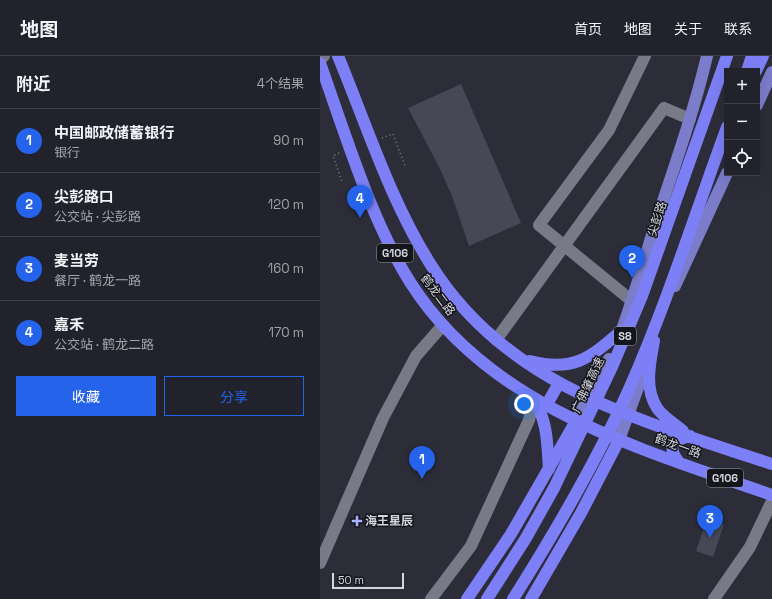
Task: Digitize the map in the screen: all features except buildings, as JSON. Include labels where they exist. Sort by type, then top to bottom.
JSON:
[{"type":"highway","name":"鹤龙二路","points":[[338,56],[384,173],[417,242],[452,295],[496,340],[519,358],[559,383],[589,399]]},
{"type":"highway","points":[[635,295],[657,250],[677,199],[708,112],[722,56]]},
{"type":"highway","name":"广佛肇高速","points":[[487,599],[526,538],[554,488],[612,367],[642,296],[727,56]]},
{"type":"highway","points":[[748,68],[752,56]]},
{"type":"highway","points":[[757,68],[763,56]]},
{"type":"highway","name":"鹤龙二路","points":[[320,62],[362,179],[388,239],[410,282],[443,326],[489,367],[534,399],[576,421]]},
{"type":"highway","name":"S8","points":[[513,599],[547,545],[580,485],[629,388],[668,289],[724,135]]},
{"type":"highway","points":[[669,298],[691,227],[724,140]]},
{"type":"highway","points":[[519,358],[553,366],[573,363],[594,352],[622,331]]},
{"type":"highway","points":[[654,341],[649,373],[652,398],[665,416],[690,436],[675,442],[672,452],[678,461]]},
{"type":"highway","points":[[546,406],[559,383]]},
{"type":"highway","points":[[534,399],[540,409],[547,431],[549,469]]},
{"type":"highway","name":"G106","points":[[589,399],[629,415]]},
{"type":"highway","name":"鹤龙一路","points":[[629,415],[772,464]]},
{"type":"highway","points":[[467,599],[511,534],[576,421]]},
{"type":"highway","name":"G106","points":[[576,421],[619,440]]},
{"type":"highway","points":[[531,599],[584,507],[619,440]]},
{"type":"highway","name":"鹤龙一路","points":[[619,440],[772,495]]},
{"type":"main road","name":"尖彭路","points":[[576,421],[589,399],[622,331],[635,295],[648,248],[690,119],[707,56]]},
{"type":"main road","points":[[758,104],[772,72]]},
{"type":"main road","points":[[619,440],[669,298],[695,245],[726,176]]},
{"type":"street","points":[[320,62],[324,56]]},
{"type":"street","points":[[635,295],[564,247],[539,225],[609,130],[645,56]]},
{"type":"street","points":[[496,340],[664,108],[690,119]]},
{"type":"street","points":[[320,563],[383,418],[416,356],[443,326]]},
{"type":"street","points":[[431,599],[471,546],[529,420],[534,399]]},
{"type":"street","points":[[714,599],[750,547],[772,501]]},
{"type":"path","points":[[393,134],[405,166]]},
{"type":"path","points":[[333,156],[342,182]]},
{"type":"place","name":"嘉禾","points":[[360,218]]},
{"type":"place","name":"尖彭路口","points":[[632,278]]},
{"type":"place","name":"中国邮政储蓄银行","points":[[422,479]]},
{"type":"place","name":"海王星辰","points":[[357,521]]},
{"type":"place","name":"麦当劳","points":[[710,538]]}]
